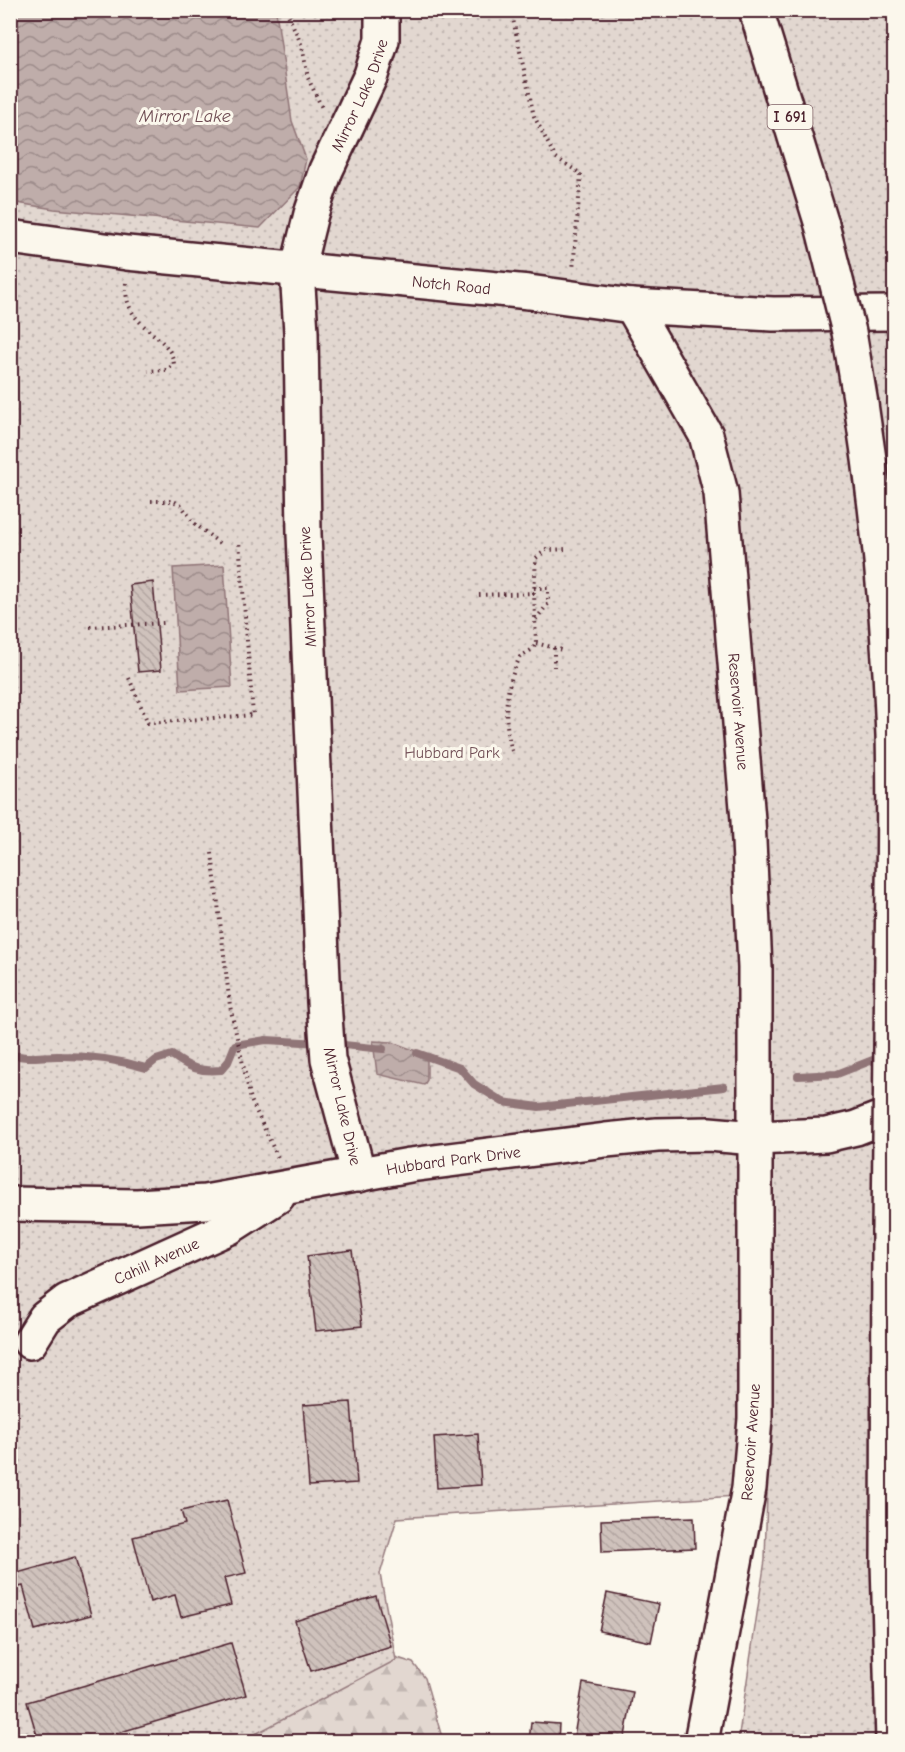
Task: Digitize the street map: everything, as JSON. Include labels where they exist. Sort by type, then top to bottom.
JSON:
[{"type":"main road","name":"Mirror Lake Drive","points":[[359,1175],[328,1059],[324,1002],[304,534],[302,340],[297,271],[311,214],[339,143],[371,75],[382,40],[382,10]]},
{"type":"main road","name":"I 691","points":[[756,10],[822,225],[849,332],[878,531],[888,651],[894,789],[888,1562],[893,1742]]},
{"type":"main road","name":"Notch Road","points":[[10,237],[127,253],[571,297],[632,306],[773,314],[894,314]]},
{"type":"main road","name":"Reservoir Avenue","points":[[632,306],[706,435],[721,493],[748,820],[755,968],[755,1419],[750,1488],[701,1742]]},
{"type":"main road","points":[[755,1138],[826,1135],[856,1128],[894,1113]]},
{"type":"main road","name":"Hubbard Park Drive","points":[[10,1204],[160,1205],[206,1202],[410,1165],[657,1135],[709,1134],[755,1138]]},
{"type":"main road","name":"Cahill Avenue","points":[[30,1342],[45,1318],[67,1302],[228,1228],[292,1188]]},
{"type":"path","points":[[286,10],[302,46],[308,78],[339,143]]},
{"type":"path","points":[[511,10],[534,116],[555,157],[581,174],[571,297]]},
{"type":"path","points":[[127,253],[125,296],[132,314],[173,355],[174,364],[167,370],[148,371]]},
{"type":"path","points":[[151,501],[173,501],[181,505],[194,523],[219,543]]},
{"type":"path","points":[[129,678],[148,723],[253,715],[239,541]]},
{"type":"path","points":[[512,752],[506,731],[505,702],[520,657],[536,643],[534,591],[536,558],[546,550],[567,549]]},
{"type":"path","points":[[479,595],[548,588],[548,604],[536,619]]},
{"type":"path","points":[[90,627],[164,623]]},
{"type":"path","points":[[536,643],[562,650]]},
{"type":"path","points":[[554,648],[554,667]]},
{"type":"path","points":[[212,854],[230,1006],[251,1100],[292,1188]]},
{"type":"green space","name":"Hubbard Park","points":[[11,11],[894,11],[894,1741],[738,1741],[765,1560],[767,1494],[397,1518],[380,1574],[396,1660],[242,1741],[11,1742]]},
{"type":"green space","points":[[395,1657],[413,1663],[425,1678],[443,1741],[218,1742]]},
{"type":"water","name":"Mirror Lake","points":[[10,11],[276,11],[292,121],[306,159],[300,187],[260,228],[54,209],[11,202]]},
{"type":"water","points":[[224,565],[232,687],[180,690],[173,568]]},
{"type":"water","points":[[373,1041],[392,1042],[427,1055],[427,1080],[424,1085],[377,1074]]},
{"type":"building","points":[[153,582],[161,670],[138,672],[130,585]]},
{"type":"building","points":[[352,1250],[362,1326],[316,1331],[307,1256]]},
{"type":"building","points":[[351,1402],[357,1483],[309,1486],[303,1405]]},
{"type":"building","points":[[478,1434],[481,1485],[437,1488],[434,1437]]},
{"type":"building","points":[[227,1500],[246,1573],[224,1578],[231,1605],[181,1617],[175,1595],[150,1602],[133,1537],[185,1524],[181,1511]]},
{"type":"building","points":[[694,1517],[695,1548],[602,1552],[601,1520]]},
{"type":"building","points":[[75,1557],[91,1615],[35,1630],[23,1586],[12,1589],[10,1575]]},
{"type":"building","points":[[607,1593],[659,1604],[651,1642],[599,1631]]},
{"type":"building","points":[[376,1596],[391,1646],[311,1671],[295,1621]]},
{"type":"building","points":[[231,1643],[246,1695],[87,1742],[39,1742],[27,1702]]},
{"type":"building","points":[[583,1683],[633,1692],[624,1742],[574,1736]]},
{"type":"building","points":[[531,1722],[559,1724],[558,1742],[529,1742]]},
{"type":"waterway","points":[[10,1054],[29,1057],[94,1058],[146,1068],[156,1060],[172,1055],[201,1070],[221,1070],[228,1062],[235,1045],[266,1040],[321,1043]]},
{"type":"waterway","points":[[334,1044],[383,1049]]},
{"type":"waterway","points":[[417,1053],[460,1068],[474,1084],[503,1102],[539,1107],[724,1087]]},
{"type":"waterway","points":[[798,1076],[837,1074],[883,1056]]}]
